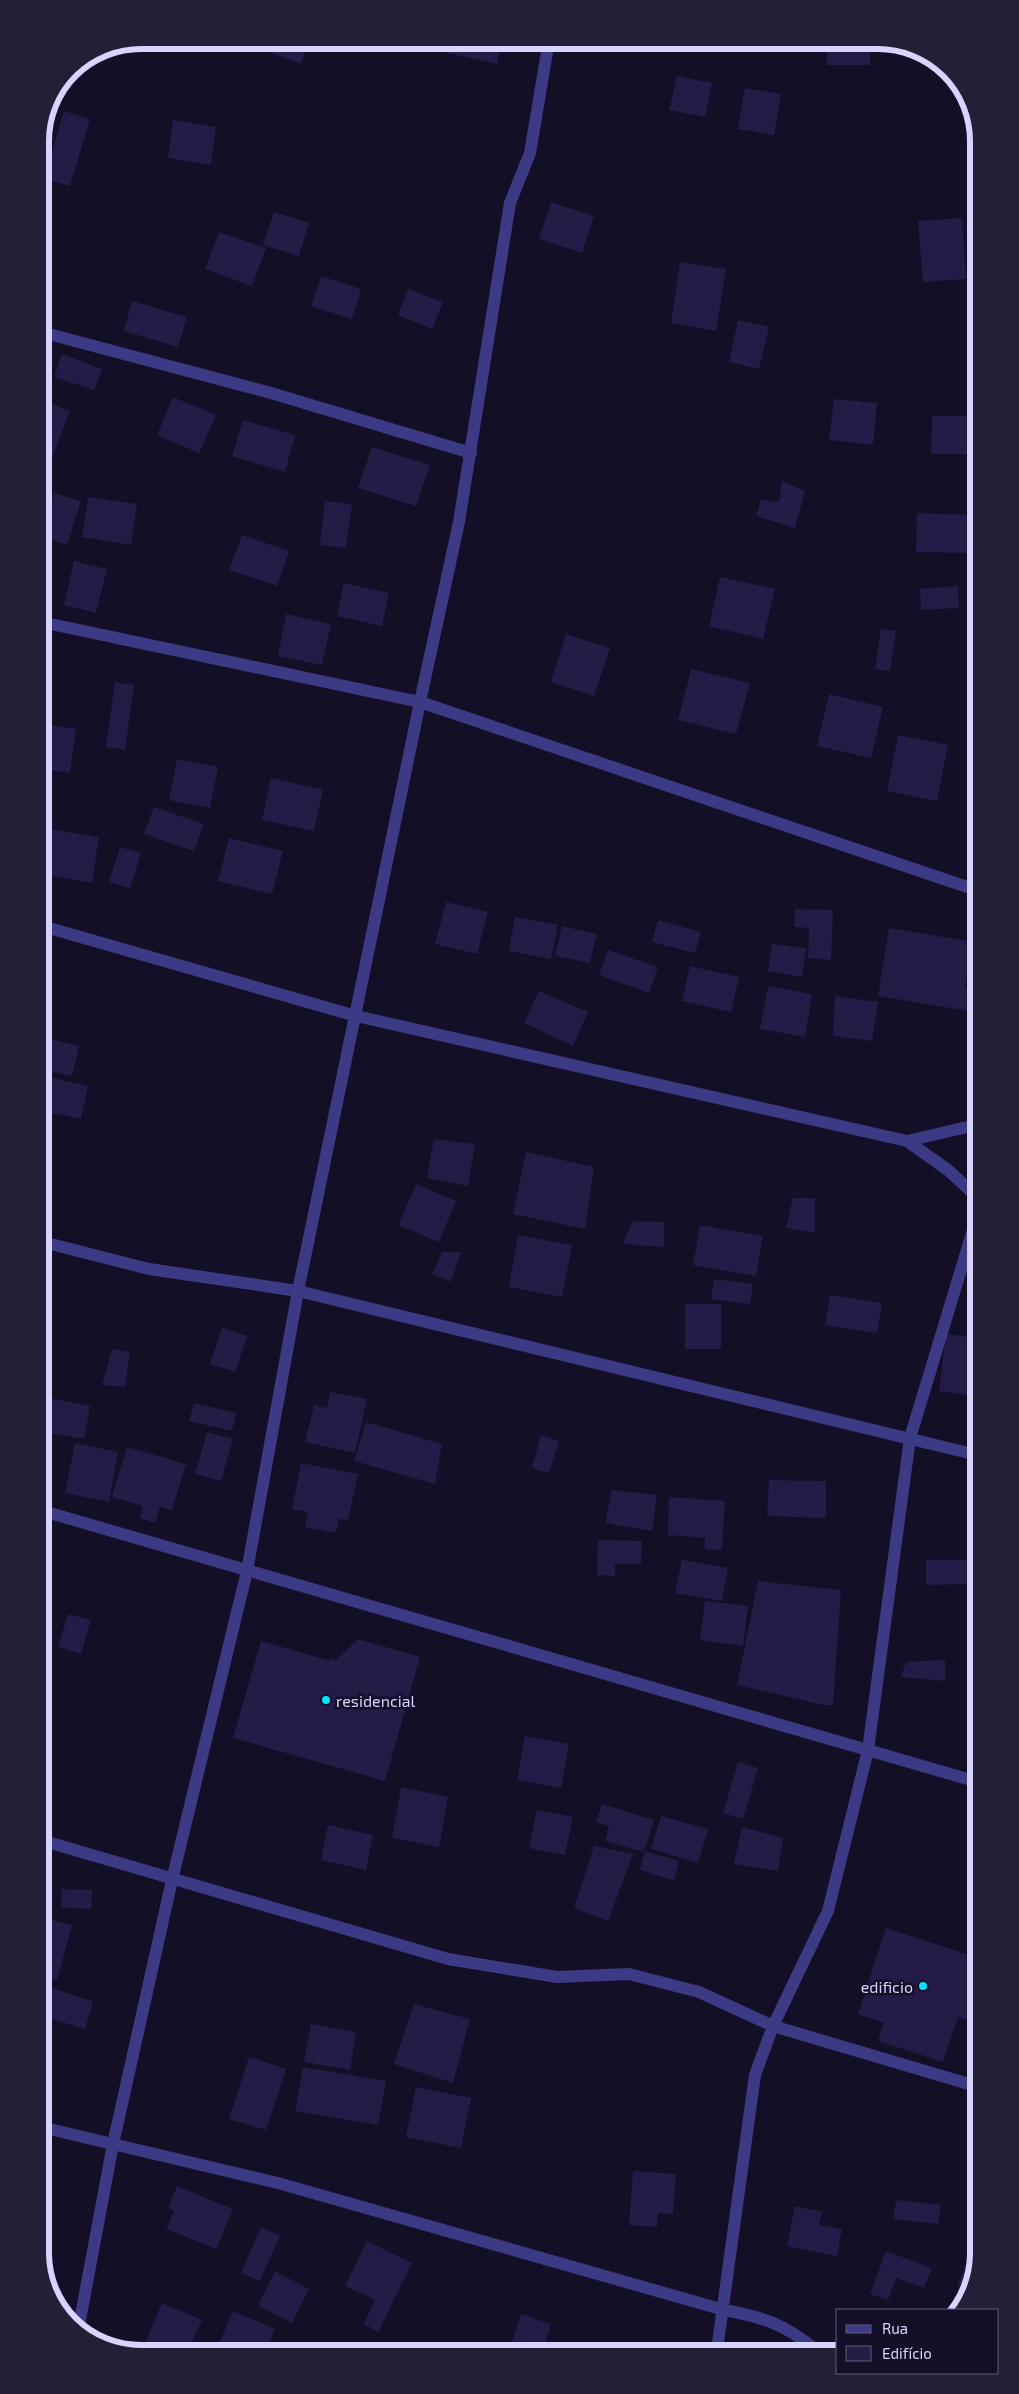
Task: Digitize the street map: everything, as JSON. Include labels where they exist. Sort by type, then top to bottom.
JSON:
[{"type":"street","points":[[80,2322],[113,2144],[172,1880],[247,1571],[298,1292],[459,522],[510,203],[530,153],[547,49]]},
{"type":"street","points":[[49,334],[270,393],[471,453]]},
{"type":"street","points":[[49,624],[420,702],[970,888]]},
{"type":"street","points":[[49,928],[356,1016],[907,1140],[948,1170],[970,1190]]},
{"type":"street","points":[[907,1140],[970,1126]]},
{"type":"street","points":[[718,2345],[724,2310],[741,2162],[755,2075],[774,2026],[828,1911],[868,1750],[910,1438],[970,1240]]},
{"type":"street","points":[[49,1244],[149,1269],[298,1292],[970,1453]]},
{"type":"street","points":[[49,1512],[970,1780]]},
{"type":"street","points":[[49,1843],[172,1880],[448,1958],[557,1977],[628,1974],[699,1992],[774,2026],[970,2085]]},
{"type":"street","points":[[49,2129],[278,2183],[724,2310],[761,2317],[796,2333],[810,2345]]},
{"type":"building","points":[[268,49],[306,49],[301,64],[267,51]]},
{"type":"building","points":[[448,49],[500,49],[497,64],[447,53]]},
{"type":"building","points":[[827,49],[870,49],[870,65],[827,65]]},
{"type":"building","points":[[677,76],[712,83],[705,117],[669,110]]},
{"type":"building","points":[[745,88],[781,94],[774,135],[738,129]]},
{"type":"building","points":[[64,111],[90,119],[70,186],[49,180],[49,162]]},
{"type":"building","points":[[173,120],[216,127],[211,165],[168,158]]},
{"type":"building","points":[[551,202],[594,216],[582,253],[539,239]]},
{"type":"building","points":[[274,212],[309,223],[299,256],[263,245]]},
{"type":"building","points":[[962,218],[966,279],[923,282],[918,221]]},
{"type":"building","points":[[219,232],[266,248],[252,286],[205,269]]},
{"type":"building","points":[[680,262],[726,269],[716,331],[671,323]]},
{"type":"building","points":[[321,276],[361,289],[352,319],[311,306]]},
{"type":"building","points":[[408,289],[443,302],[432,329],[398,315]]},
{"type":"building","points":[[132,301],[187,317],[178,347],[124,331]]},
{"type":"building","points":[[738,320],[769,327],[759,369],[729,362]]},
{"type":"building","points":[[62,354],[102,369],[94,390],[54,377]]},
{"type":"building","points":[[173,397],[216,415],[199,453],[157,435]]},
{"type":"building","points":[[834,399],[877,403],[873,445],[829,440]]},
{"type":"building","points":[[49,403],[70,411],[49,465]]},
{"type":"building","points":[[932,416],[970,416],[970,454],[931,454]]},
{"type":"building","points":[[243,420],[295,435],[285,472],[232,456]]},
{"type":"building","points":[[372,447],[430,465],[416,506],[358,488]]},
{"type":"building","points":[[782,481],[805,491],[795,528],[756,516],[761,500],[779,502]]},
{"type":"building","points":[[54,493],[81,501],[67,545],[49,539],[49,510]]},
{"type":"building","points":[[88,497],[137,504],[131,545],[82,537]]},
{"type":"building","points":[[325,501],[352,504],[346,548],[320,545]]},
{"type":"building","points":[[917,513],[970,515],[969,553],[916,552]]},
{"type":"building","points":[[242,535],[289,551],[277,586],[229,570]]},
{"type":"building","points":[[74,561],[107,569],[96,613],[64,605]]},
{"type":"building","points":[[720,577],[775,589],[763,639],[709,626]]},
{"type":"building","points":[[344,583],[389,593],[382,626],[337,616]]},
{"type":"building","points":[[958,586],[959,608],[921,610],[920,589]]},
{"type":"building","points":[[286,614],[331,624],[322,665],[278,656]]},
{"type":"building","points":[[881,629],[896,631],[890,671],[875,669]]},
{"type":"building","points":[[566,634],[610,648],[594,696],[551,682]]},
{"type":"building","points":[[691,669],[750,683],[736,734],[678,720]]},
{"type":"building","points":[[115,682],[134,685],[125,750],[106,747]]},
{"type":"building","points":[[829,694],[883,707],[871,758],[817,746]]},
{"type":"building","points":[[49,725],[76,729],[70,773],[49,770]]},
{"type":"building","points":[[898,735],[948,745],[937,801],[887,791]]},
{"type":"building","points":[[177,759],[218,767],[210,808],[169,800]]},
{"type":"building","points":[[271,778],[323,790],[314,831],[262,820]]},
{"type":"building","points":[[154,807],[204,824],[194,851],[144,834]]},
{"type":"building","points":[[49,829],[99,837],[92,883],[49,875]]},
{"type":"building","points":[[229,838],[283,851],[272,894],[218,881]]},
{"type":"building","points":[[120,847],[141,853],[130,888],[109,882]]},
{"type":"building","points":[[446,902],[488,912],[477,954],[435,944]]},
{"type":"building","points":[[795,909],[833,910],[831,960],[808,958],[809,928],[795,927]]},
{"type":"building","points":[[515,917],[558,925],[551,959],[509,951]]},
{"type":"building","points":[[658,920],[701,932],[695,953],[652,942]]},
{"type":"building","points":[[562,926],[597,934],[590,963],[555,956]]},
{"type":"building","points":[[889,928],[970,942],[970,959],[965,988],[970,989],[970,1011],[878,996]]},
{"type":"building","points":[[772,944],[806,948],[802,977],[768,971]]},
{"type":"building","points":[[608,950],[658,967],[649,993],[599,975]]},
{"type":"building","points":[[690,966],[739,977],[731,1012],[682,1001]]},
{"type":"building","points":[[768,986],[812,994],[805,1037],[760,1029]]},
{"type":"building","points":[[539,991],[588,1012],[573,1046],[524,1023]]},
{"type":"building","points":[[835,996],[878,1002],[872,1041],[833,1036]]},
{"type":"building","points":[[49,1039],[79,1046],[72,1076],[49,1071]]},
{"type":"building","points":[[49,1078],[88,1086],[81,1119],[49,1112]]},
{"type":"building","points":[[434,1139],[475,1144],[468,1186],[427,1178]]},
{"type":"building","points":[[526,1152],[594,1167],[585,1229],[513,1214]]},
{"type":"building","points":[[416,1184],[456,1201],[439,1242],[398,1225]]},
{"type":"building","points":[[793,1198],[815,1198],[815,1233],[786,1228]]},
{"type":"building","points":[[633,1221],[664,1222],[664,1247],[623,1244]]},
{"type":"building","points":[[700,1225],[763,1236],[756,1276],[693,1265]]},
{"type":"building","points":[[518,1235],[572,1245],[562,1297],[509,1287]]},
{"type":"building","points":[[442,1252],[461,1252],[451,1282],[432,1274]]},
{"type":"building","points":[[714,1279],[753,1284],[750,1304],[711,1299]]},
{"type":"building","points":[[830,1295],[882,1303],[877,1333],[825,1325]]},
{"type":"building","points":[[685,1304],[721,1304],[721,1349],[685,1349]]},
{"type":"building","points":[[222,1328],[247,1336],[235,1372],[210,1364]]},
{"type":"building","points":[[946,1334],[970,1337],[970,1381],[968,1395],[939,1391]]},
{"type":"building","points":[[112,1349],[130,1352],[125,1387],[102,1385]]},
{"type":"building","points":[[330,1392],[367,1399],[355,1453],[305,1442],[314,1405],[327,1408]]},
{"type":"building","points":[[49,1398],[90,1406],[84,1439],[49,1433]]},
{"type":"building","points":[[194,1403],[236,1413],[232,1431],[189,1421]]},
{"type":"building","points":[[366,1422],[442,1444],[435,1484],[354,1461]]},
{"type":"building","points":[[207,1432],[233,1439],[221,1481],[195,1474]]},
{"type":"building","points":[[541,1435],[559,1441],[549,1473],[532,1468]]},
{"type":"building","points":[[75,1443],[118,1452],[109,1502],[65,1493]]},
{"type":"building","points":[[127,1447],[186,1464],[172,1510],[160,1507],[155,1523],[140,1518],[143,1506],[112,1497]]},
{"type":"building","points":[[301,1463],[358,1474],[348,1520],[339,1519],[336,1533],[305,1527],[308,1512],[292,1509]]},
{"type":"building","points":[[769,1480],[826,1481],[826,1518],[767,1516]]},
{"type":"building","points":[[612,1490],[657,1495],[652,1531],[605,1523]]},
{"type":"building","points":[[669,1497],[725,1501],[722,1550],[705,1549],[705,1538],[668,1535]]},
{"type":"building","points":[[598,1540],[642,1541],[641,1564],[615,1564],[615,1576],[597,1575]]},
{"type":"building","points":[[682,1560],[728,1568],[722,1601],[675,1593]]},
{"type":"building","points":[[926,1560],[970,1560],[970,1584],[926,1585]]},
{"type":"building","points":[[758,1581],[841,1590],[833,1705],[823,1705],[737,1685]]},
{"type":"building","points":[[705,1601],[748,1606],[743,1646],[700,1640]]},
{"type":"building","points":[[68,1614],[91,1620],[81,1654],[58,1647]]},
{"type":"building","name":"residencial","points":[[358,1639],[420,1657],[385,1781],[233,1738],[261,1641],[331,1661],[331,1658],[336,1660]]},
{"type":"building","points":[[945,1660],[945,1681],[901,1677],[906,1662]]},
{"type":"building","points":[[525,1736],[569,1744],[561,1788],[517,1780]]},
{"type":"building","points":[[738,1762],[758,1768],[743,1819],[723,1813]]},
{"type":"building","points":[[401,1787],[448,1797],[439,1847],[392,1838]]},
{"type":"building","points":[[602,1804],[654,1820],[644,1852],[605,1841],[609,1826],[596,1822]]},
{"type":"building","points":[[537,1810],[573,1817],[565,1855],[529,1848]]},
{"type":"building","points":[[661,1816],[708,1829],[698,1863],[651,1849]]},
{"type":"building","points":[[328,1825],[373,1835],[366,1870],[321,1860]]},
{"type":"building","points":[[742,1827],[783,1838],[778,1871],[734,1864]]},
{"type":"building","points":[[594,1846],[633,1854],[608,1921],[574,1908]]},
{"type":"building","points":[[645,1851],[679,1861],[674,1881],[640,1870]]},
{"type":"building","points":[[62,1889],[92,1890],[91,1909],[61,1908]]},
{"type":"building","points":[[49,1919],[72,1925],[57,1980],[49,1977]]},
{"type":"building","name":"edificio","points":[[886,1928],[970,1955],[970,2021],[958,2017],[943,2062],[878,2041],[884,2023],[858,2014]]},
{"type":"building","points":[[49,1987],[93,2001],[85,2029],[49,2018]]},
{"type":"building","points":[[414,2004],[470,2019],[453,2083],[394,2064]]},
{"type":"building","points":[[311,2024],[356,2032],[350,2070],[304,2062]]},
{"type":"building","points":[[249,2057],[286,2069],[266,2130],[229,2119]]},
{"type":"building","points":[[303,2067],[386,2081],[378,2125],[295,2111]]},
{"type":"building","points":[[416,2087],[471,2098],[461,2148],[406,2137]]},
{"type":"building","points":[[633,2171],[676,2174],[673,2214],[658,2213],[657,2227],[629,2225]]},
{"type":"building","points":[[177,2186],[233,2209],[216,2249],[167,2229],[174,2211],[168,2208]]},
{"type":"building","points":[[896,2200],[941,2205],[938,2224],[893,2219]]},
{"type":"building","points":[[795,2206],[822,2212],[819,2225],[842,2229],[837,2256],[787,2246]]},
{"type":"building","points":[[261,2227],[280,2236],[260,2281],[241,2273]]},
{"type":"building","points":[[367,2241],[412,2263],[378,2332],[364,2324],[375,2300],[345,2286]]},
{"type":"building","points":[[886,2251],[932,2268],[924,2288],[896,2278],[888,2300],[870,2294]]},
{"type":"building","points":[[970,2256],[967,2277],[963,2288],[957,2286]]},
{"type":"building","points":[[275,2271],[309,2289],[292,2323],[258,2306]]},
{"type":"building","points":[[162,2303],[202,2320],[191,2345],[144,2345]]},
{"type":"building","points":[[233,2311],[275,2329],[268,2345],[218,2345]]},
{"type":"building","points":[[521,2314],[551,2324],[545,2345],[511,2345]]},
{"type":"place","name":"residencial","points":[[326,1700]]},
{"type":"place","name":"edificio","points":[[923,1986]]}]
